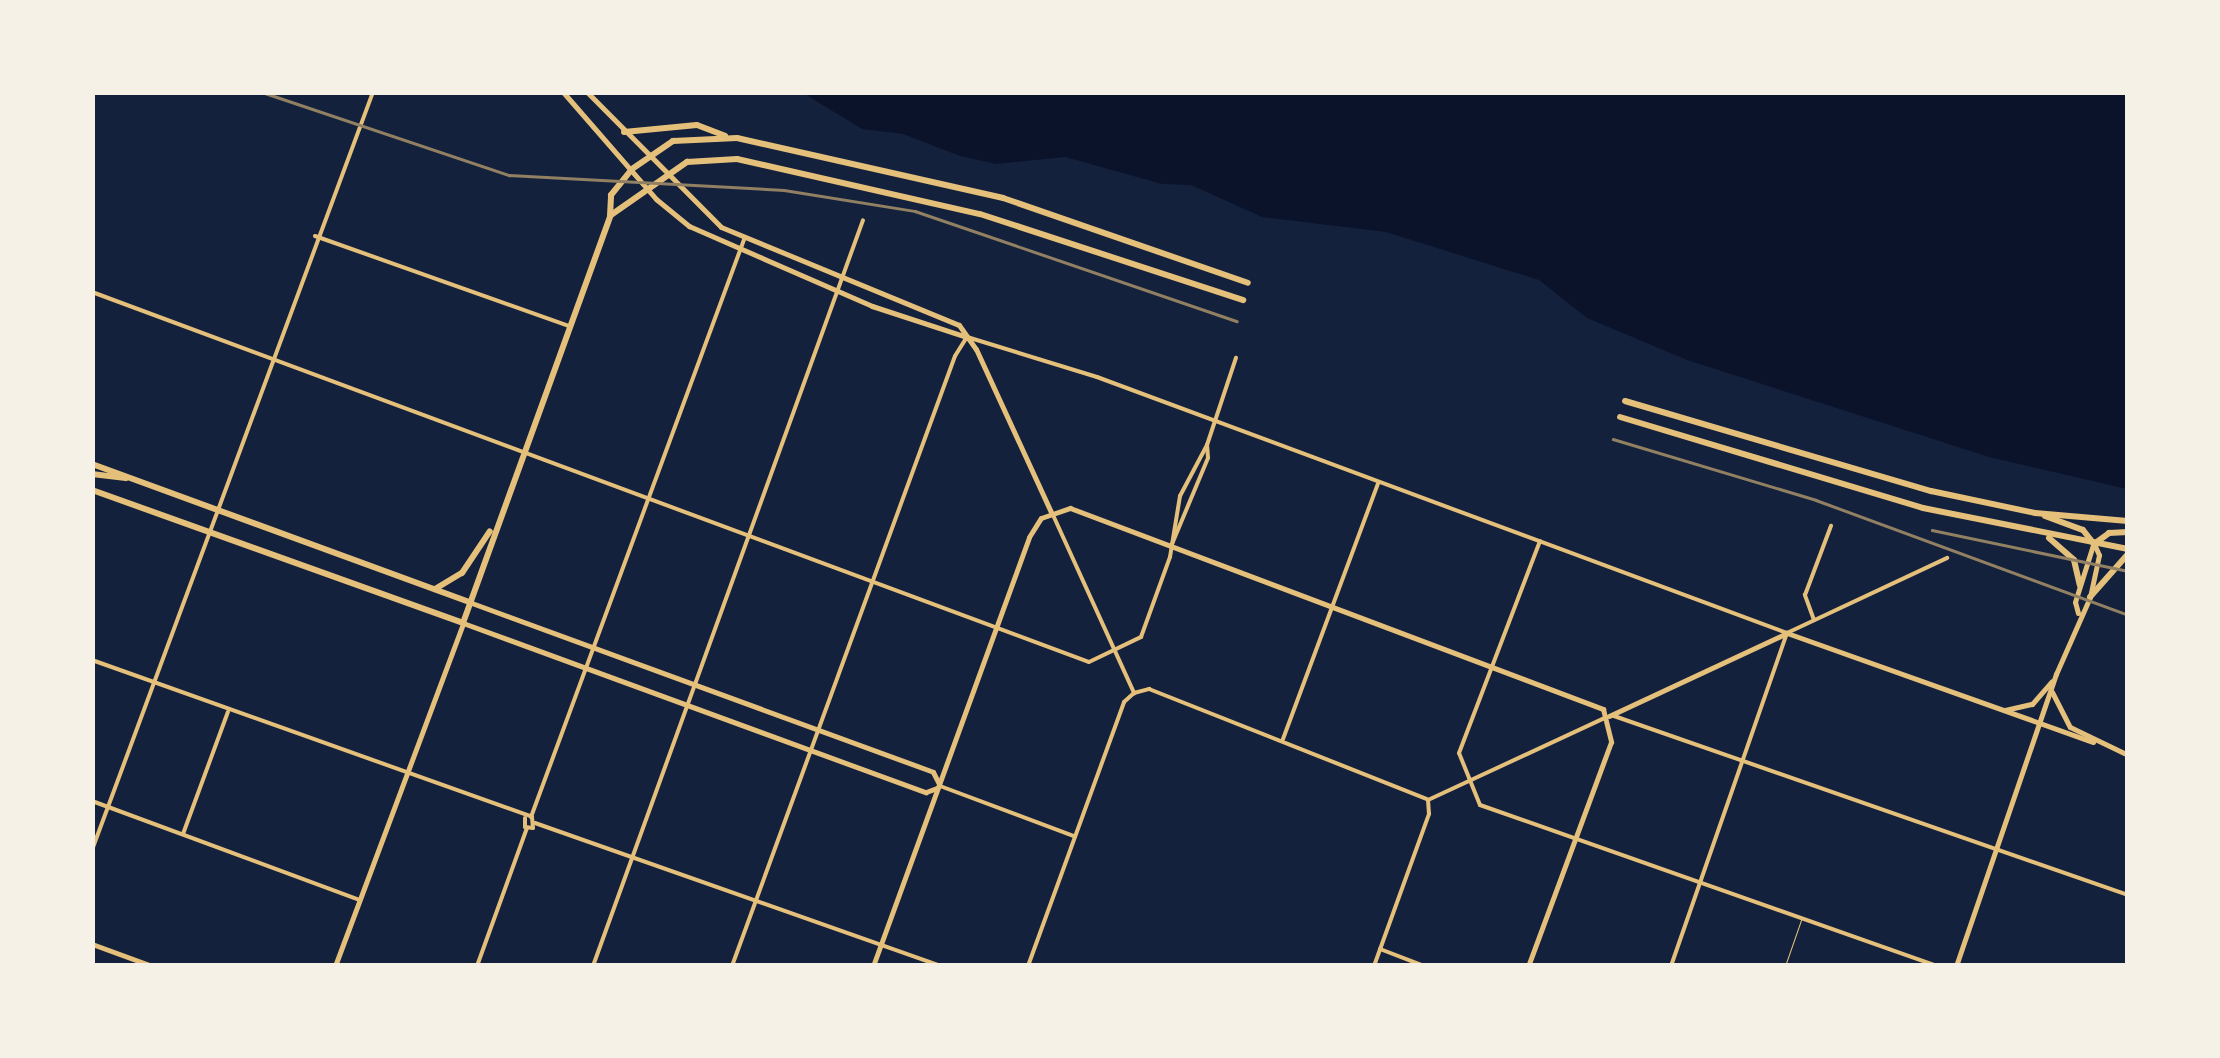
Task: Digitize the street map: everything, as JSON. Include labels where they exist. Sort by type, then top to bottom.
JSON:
[{"type":"main road","points":[[624,132],[697,125],[726,137],[1003,198],[1248,284]]},
{"type":"main road","points":[[92,490],[462,623],[494,526],[610,216],[610,196],[632,168],[673,141],[726,137]]},
{"type":"main road","points":[[610,216],[646,186],[694,160],[727,158],[865,184],[980,214],[1243,300]]},
{"type":"main road","points":[[1624,401],[1876,477],[2035,512],[2128,521]]},
{"type":"main road","points":[[1620,418],[1923,508],[2128,551],[2090,597]]},
{"type":"main road","points":[[92,464],[470,602]]},
{"type":"main road","points":[[92,474],[132,478]]},
{"type":"main road","points":[[2035,512],[2083,530],[2094,544]]},
{"type":"main road","points":[[433,589],[462,573],[494,526]]},
{"type":"main road","points":[[2094,544],[2108,533],[2128,532]]},
{"type":"main road","points":[[2046,536],[2071,556],[2080,585]]},
{"type":"street","points":[[92,850],[315,236],[373,92]]},
{"type":"street","points":[[563,92],[646,186],[689,226],[740,251],[839,288],[894,315],[1080,370],[1214,423],[2128,755]]},
{"type":"street","points":[[587,92],[705,215],[745,237],[959,325],[1134,693]]},
{"type":"street","points":[[593,966],[863,220]]},
{"type":"street","points":[[315,236],[569,326]]},
{"type":"street","points":[[477,966],[528,818],[745,237]]},
{"type":"street","points":[[92,292],[749,532],[1089,662],[1140,640],[1172,544],[1208,458],[1207,445]]},
{"type":"street","points":[[732,966],[967,337]]},
{"type":"street","points":[[1172,544],[1186,481],[1207,445],[1236,358]]},
{"type":"street","points":[[1284,739],[1378,482]]},
{"type":"street","points":[[874,966],[1032,530],[1051,512],[1077,509],[1591,700],[1608,717],[1611,742],[1528,966]]},
{"type":"street","points":[[1814,620],[1806,595],[1831,526]]},
{"type":"street","points":[[1540,541],[1459,753],[1482,806],[1702,880],[1937,966]]},
{"type":"street","points":[[2078,614],[2080,585],[2094,544]]},
{"type":"street","points":[[1956,966],[2056,674],[2078,614],[2090,597],[2099,556],[2094,544]]},
{"type":"street","points":[[1428,800],[1947,558]]},
{"type":"street","points":[[470,602],[933,772],[940,786],[1074,836]]},
{"type":"street","points":[[335,966],[462,623],[926,792],[940,786]]},
{"type":"street","points":[[1671,966],[1786,633]]},
{"type":"street","points":[[92,660],[755,904],[940,966]]},
{"type":"street","points":[[2002,710],[2036,701],[2056,674]]},
{"type":"street","points":[[1028,966],[1124,702],[1134,693],[1149,689],[1418,790],[1428,800],[1429,814],[1374,966]]},
{"type":"street","points":[[2051,689],[2064,720],[2093,742]]},
{"type":"street","points":[[184,834],[228,710]]},
{"type":"street","points":[[1608,717],[1623,714],[2128,896]]},
{"type":"street","points":[[92,801],[359,900]]},
{"type":"street","points":[[527,828],[536,823]]},
{"type":"street","points":[[92,944],[152,966]]},
{"type":"street","points":[[1380,949],[1424,966]]},
{"type":"lane","points":[[1784,966],[1802,916]]},
{"type":"water","points":[[803,93],[2127,93],[2127,489],[1989,457],[1687,360],[1587,318],[1539,280],[1386,232],[1262,217],[1191,185],[1162,184],[1065,157],[996,164],[960,156],[903,134],[862,129]]},
{"type":"railway","points":[[262,92],[509,175],[784,190],[915,211],[1237,321]]},
{"type":"railway","points":[[1613,439],[1816,500],[2128,615]]},
{"type":"railway","points":[[1932,530],[2128,571]]}]
